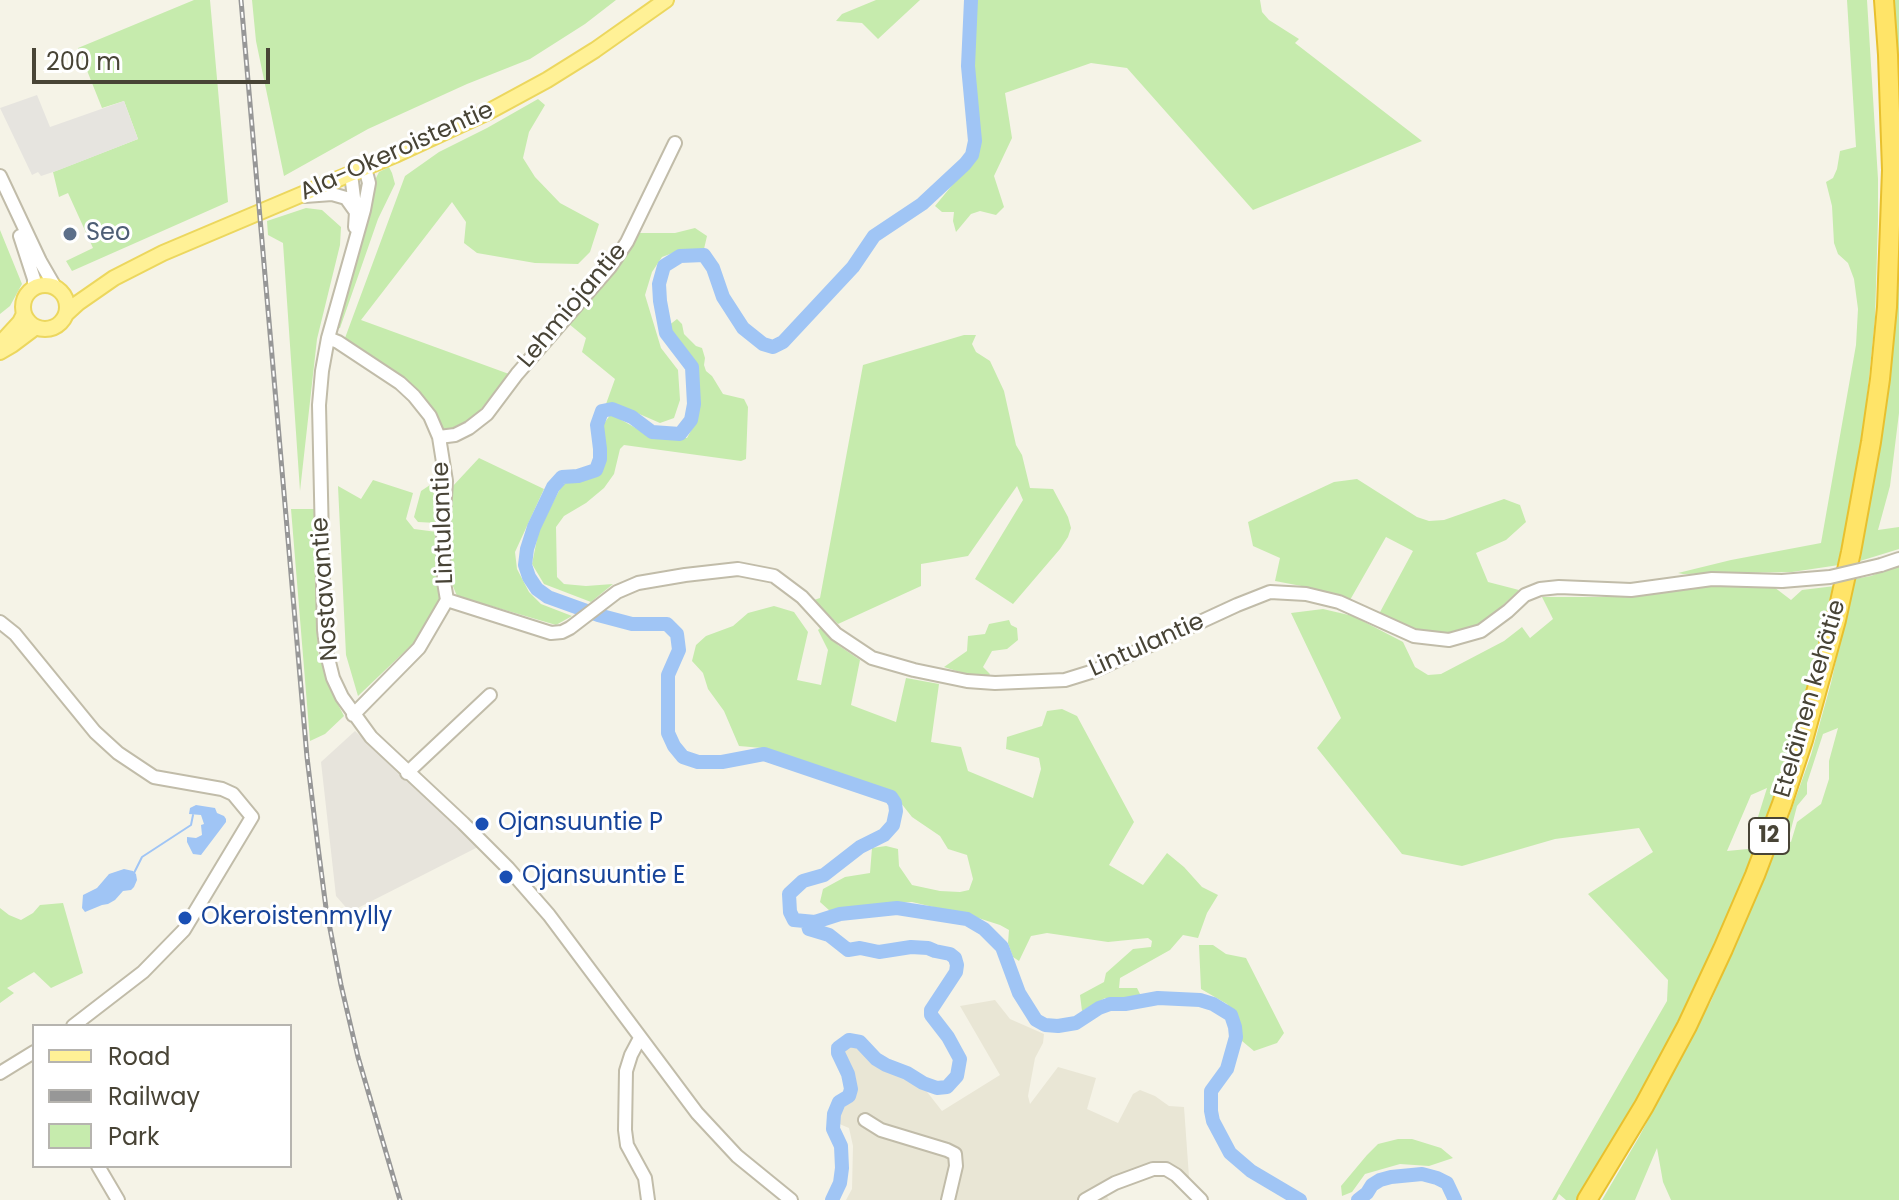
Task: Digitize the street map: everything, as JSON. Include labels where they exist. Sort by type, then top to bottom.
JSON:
[{"type":"highway","name":"Eteläinen kehätie","points":[[1871,442],[1886,171],[1877,0]]},
{"type":"highway","name":"Eteläinen kehätie","points":[[1587,1200],[1644,1106],[1687,1026],[1755,875],[1803,740],[1836,620],[1871,442],[1884,346],[1891,227],[1891,109],[1884,0]]},
{"type":"main road","name":"Ala-Okeroistentie","points":[[66,314],[114,278],[191,240],[358,171],[518,96],[595,50],[666,0]]},
{"type":"main road","name":"Ala-Okeroistentie","points":[[59,291],[114,278]]},
{"type":"main road","points":[[0,344],[20,322],[24,314],[24,301],[34,288],[42,285],[59,291],[67,304],[66,314],[57,326],[50,328],[36,327],[24,314]]},
{"type":"main road","points":[[0,352],[36,327]]},
{"type":"street","name":"Lehmiojantie","points":[[439,437],[455,435],[487,414],[517,374],[610,267],[627,242],[675,143]]},
{"type":"street","name":"Nostavantie","points":[[355,238],[358,171]]},
{"type":"street","name":"Nostavantie","points":[[358,171],[369,183],[328,338],[319,405],[324,630],[333,678],[353,715],[371,737],[463,823],[549,915],[697,1113],[737,1156],[791,1200]]},
{"type":"street","points":[[0,176],[2,195],[27,255],[34,288]]},
{"type":"street","points":[[291,199],[332,194],[346,198],[356,212]]},
{"type":"street","points":[[2,195],[59,291]]},
{"type":"street","name":"Lintulantie","points":[[328,338],[400,383],[430,416],[439,437],[446,481],[443,529],[447,600],[551,633],[562,632],[617,592],[638,583],[738,569],[774,576],[802,597],[836,634],[872,658],[954,678],[995,683],[1065,680],[1094,671],[1270,592],[1306,594],[1339,602],[1414,636],[1449,640],[1481,631],[1525,595],[1540,589],[1631,590],[1712,579],[1782,581],[1830,577],[1899,559]]},
{"type":"street","points":[[353,715],[419,648],[447,600]]},
{"type":"street","points":[[0,622],[15,634],[95,732],[118,753],[154,777],[222,789],[233,794],[252,817],[184,930],[143,972],[76,1024]]},
{"type":"street","points":[[407,773],[490,695]]},
{"type":"street","points":[[640,1038],[626,1071],[625,1130],[627,1145],[645,1178],[648,1200]]},
{"type":"street","points":[[0,1073],[32,1055]]},
{"type":"street","points":[[865,1120],[881,1130],[955,1154],[956,1166],[948,1200]]},
{"type":"street","points":[[99,1168],[118,1200]]},
{"type":"street","points":[[1085,1200],[1115,1183],[1153,1169],[1166,1169],[1176,1175],[1201,1200]]},
{"type":"shaded area","points":[[37,95],[50,127],[124,101],[138,139],[59,170],[41,176],[38,172],[32,175],[0,108]]},
{"type":"shaded area","points":[[355,731],[478,847],[350,912],[336,896],[321,762]]},
{"type":"shaded area","points":[[995,1000],[1010,1019],[1044,1034],[1035,1058],[1028,1096],[1030,1104],[1058,1067],[1096,1078],[1087,1109],[1118,1123],[1133,1094],[1140,1090],[1169,1106],[1184,1107],[1189,1177],[1141,1177],[1106,1195],[1109,1200],[846,1200],[852,1189],[853,1146],[849,1128],[837,1123],[839,1108],[854,1092],[855,1081],[843,1049],[857,1045],[879,1066],[924,1088],[942,1111],[1000,1075],[960,1006]]},
{"type":"green space","points":[[194,0],[210,0],[228,202],[72,271],[66,261],[93,248],[68,193],[59,197],[53,172],[138,139],[124,101],[102,108],[78,48]]},
{"type":"green space","points":[[252,0],[616,0],[530,59],[368,129],[284,176],[256,41]]},
{"type":"green space","points":[[876,0],[920,0],[878,39],[862,23],[836,21],[842,14]]},
{"type":"green space","points":[[975,0],[1260,0],[1262,12],[1299,39],[1295,43],[1422,141],[1253,210],[1127,68],[1091,63],[1005,93],[1012,138],[994,176],[1004,207],[996,215],[980,211],[971,214],[956,232],[954,212],[942,212],[935,206],[977,155],[981,140],[974,65]]},
{"type":"green space","points":[[1847,0],[1867,0],[1878,220],[1875,319],[1869,378],[1847,532],[1839,565],[1792,572],[1678,573],[1821,543],[1856,345],[1858,309],[1854,279],[1848,263],[1838,254],[1834,243],[1832,206],[1826,182],[1833,178],[1840,151],[1856,147]]},
{"type":"green space","points":[[1893,0],[1899,0],[1899,413],[1890,486],[1878,530],[1899,527],[1899,549],[1860,561],[1881,428],[1898,116]]},
{"type":"green space","points":[[538,99],[545,105],[529,132],[523,158],[535,177],[560,203],[599,224],[590,252],[578,264],[535,263],[477,253],[464,243],[466,222],[452,202],[361,320],[509,374],[468,425],[444,432],[437,417],[409,383],[345,338],[405,176],[439,152]]},
{"type":"green space","points":[[389,167],[395,184],[378,219],[340,328],[337,329],[373,184],[379,172]]},
{"type":"green space","points":[[306,208],[322,210],[341,227],[340,245],[317,339],[300,491],[283,243],[268,235],[267,221]]},
{"type":"green space","points":[[695,228],[707,236],[704,249],[678,251],[662,257],[652,272],[645,295],[661,348],[678,370],[680,400],[674,418],[660,423],[621,406],[606,404],[615,379],[582,352],[586,338],[569,324],[623,258],[636,233],[675,233]]},
{"type":"green space","points":[[0,230],[22,284],[10,306],[0,314]]},
{"type":"green space","points":[[677,319],[682,324],[684,334],[702,348],[706,371],[723,394],[744,399],[748,407],[746,459],[741,461],[624,445],[620,449],[614,474],[604,488],[564,516],[556,527],[557,577],[564,584],[613,584],[591,602],[544,584],[532,564],[539,529],[565,483],[576,483],[599,474],[606,459],[602,426],[611,414],[648,435],[687,438],[693,427],[700,400],[696,368],[668,326]]},
{"type":"green space","points":[[964,335],[976,335],[972,344],[976,352],[990,361],[1004,391],[1030,488],[1053,489],[1068,517],[1071,528],[1068,537],[1013,604],[975,579],[1023,500],[1017,486],[968,556],[921,564],[921,586],[838,624],[814,600],[820,598],[863,365]]},
{"type":"green space","points":[[479,458],[544,489],[515,552],[517,569],[529,592],[541,604],[572,616],[556,625],[457,596],[450,579],[452,487]]},
{"type":"green space","points":[[439,479],[437,523],[418,522],[414,517],[421,491]]},
{"type":"green space","points":[[1357,479],[1417,517],[1429,521],[1444,520],[1504,499],[1520,505],[1526,522],[1506,540],[1476,553],[1488,582],[1519,590],[1486,621],[1457,633],[1438,635],[1412,631],[1379,614],[1413,551],[1386,537],[1350,600],[1275,581],[1280,558],[1253,546],[1248,522],[1334,482]]},
{"type":"green space","points":[[373,480],[413,493],[406,519],[414,529],[437,532],[440,602],[422,635],[358,696],[346,655],[338,486],[361,499]]},
{"type":"green space","points":[[291,509],[314,509],[318,652],[329,687],[344,716],[325,734],[310,741]]},
{"type":"green space","points":[[1899,565],[1899,1200],[1671,1200],[1663,1182],[1657,1148],[1635,1200],[1602,1200],[1711,1001],[1781,839],[1811,755],[1854,579]],"holes":[[[1838,728],[1829,761],[1829,779],[1821,804],[1797,822],[1791,842],[1788,841],[1797,806],[1807,794],[1807,783],[1823,734]]]},
{"type":"green space","points":[[1687,585],[1774,587],[1791,600],[1802,590],[1835,586],[1801,716],[1762,836],[1719,939],[1637,1102],[1586,1188],[1578,1200],[1566,1200],[1559,1194],[1556,1200],[1552,1200],[1667,1001],[1668,980],[1588,894],[1653,852],[1639,828],[1555,839],[1462,866],[1402,854],[1317,748],[1341,718],[1291,613],[1323,609],[1353,616],[1403,642],[1415,667],[1428,675],[1441,674],[1504,641],[1522,627],[1530,638],[1553,619],[1542,597],[1623,597]],"holes":[[[1767,788],[1748,849],[1727,851],[1751,795]]]},
{"type":"green space","points":[[774,606],[794,612],[808,632],[797,680],[821,685],[828,650],[818,630],[821,627],[838,645],[860,660],[851,705],[896,722],[906,678],[939,684],[931,742],[961,747],[968,771],[1033,798],[1041,769],[1039,758],[1006,749],[1007,737],[1042,726],[1047,711],[1062,709],[1077,716],[1134,822],[1109,865],[1143,885],[1167,853],[1202,887],[1218,895],[1198,938],[1183,935],[1170,950],[1120,978],[1119,988],[1137,988],[1141,996],[1118,1000],[1105,998],[1082,1011],[1080,995],[1104,982],[1106,973],[1133,949],[1151,947],[1152,941],[1148,938],[1108,942],[1047,933],[1031,936],[1019,961],[1013,957],[1008,943],[1009,930],[972,916],[912,902],[830,911],[820,902],[823,889],[845,877],[870,873],[872,848],[886,846],[898,849],[899,866],[912,885],[960,892],[969,890],[973,879],[967,855],[948,849],[940,836],[912,817],[893,793],[762,748],[739,746],[724,711],[708,689],[703,673],[692,661],[696,645],[706,636],[733,626],[748,613]]},
{"type":"green space","points":[[1009,620],[1017,628],[1018,640],[1007,649],[992,651],[983,667],[990,674],[988,677],[944,667],[967,651],[968,636],[985,634],[989,624]]},
{"type":"green space","points":[[63,903],[83,973],[51,988],[34,972],[7,988],[14,993],[0,1003],[0,908],[21,920],[40,905]]},
{"type":"green space","points":[[1199,945],[1213,945],[1226,954],[1246,958],[1284,1033],[1277,1043],[1254,1051],[1242,1041],[1239,1022],[1227,1004],[1201,989]]},
{"type":"green space","points":[[1412,1139],[1441,1148],[1453,1158],[1429,1166],[1400,1164],[1365,1174],[1352,1192],[1342,1196],[1341,1186],[1367,1155],[1378,1144]]},
{"type":"water","points":[[196,805],[215,808],[226,819],[201,855],[193,854],[187,842],[187,837],[202,835],[201,825],[204,824],[201,815],[189,814],[190,808]]},
{"type":"water","points":[[124,869],[136,874],[134,887],[123,891],[108,904],[85,912],[82,908],[83,895],[97,888],[109,874]]},
{"type":"waterway","points":[[971,0],[968,66],[975,141],[972,155],[965,164],[922,204],[874,236],[853,267],[783,342],[773,347],[763,344],[743,328],[723,297],[713,268],[704,255],[680,256],[664,266],[659,284],[666,333],[692,367],[694,404],[691,420],[680,434],[652,432],[632,417],[612,409],[602,411],[597,425],[600,459],[596,470],[562,477],[553,487],[534,527],[525,565],[537,589],[548,597],[632,624],[667,624],[677,634],[679,650],[668,675],[668,733],[683,757],[698,762],[722,762],[764,754],[891,797],[896,811],[893,825],[884,835],[860,847],[824,875],[803,881],[789,894],[790,912],[794,920],[815,922],[840,914],[897,908],[967,919],[984,929],[1002,947],[1019,993],[1036,1020],[1045,1025],[1076,1023],[1110,1004],[1158,998],[1200,1000],[1213,1004],[1231,1015],[1236,1037],[1227,1069],[1211,1091],[1213,1121],[1230,1153],[1251,1171],[1300,1200]]},
{"type":"waterway","points":[[134,873],[142,857],[191,825],[193,815]]},
{"type":"waterway","points":[[807,922],[809,929],[829,935],[848,950],[860,948],[879,952],[928,948],[950,954],[957,965],[956,972],[931,1010],[931,1015],[960,1059],[957,1076],[947,1087],[937,1088],[923,1083],[886,1065],[860,1042],[849,1040],[838,1048],[851,1089],[849,1096],[839,1102],[834,1114],[833,1129],[841,1146],[842,1168],[840,1183],[832,1200]]},
{"type":"waterway","points":[[1358,1200],[1380,1180],[1422,1174],[1447,1183],[1455,1200]]},
{"type":"railway","points":[[241,0],[307,757],[326,908],[358,1057],[400,1200]]},
{"type":"place","name":"Seo","points":[[70,234]]},
{"type":"place","name":"Ojansuuntie P","points":[[482,824]]},
{"type":"place","name":"Ojansuuntie E","points":[[506,877]]},
{"type":"place","name":"Okeroistenmylly","points":[[185,918]]}]
